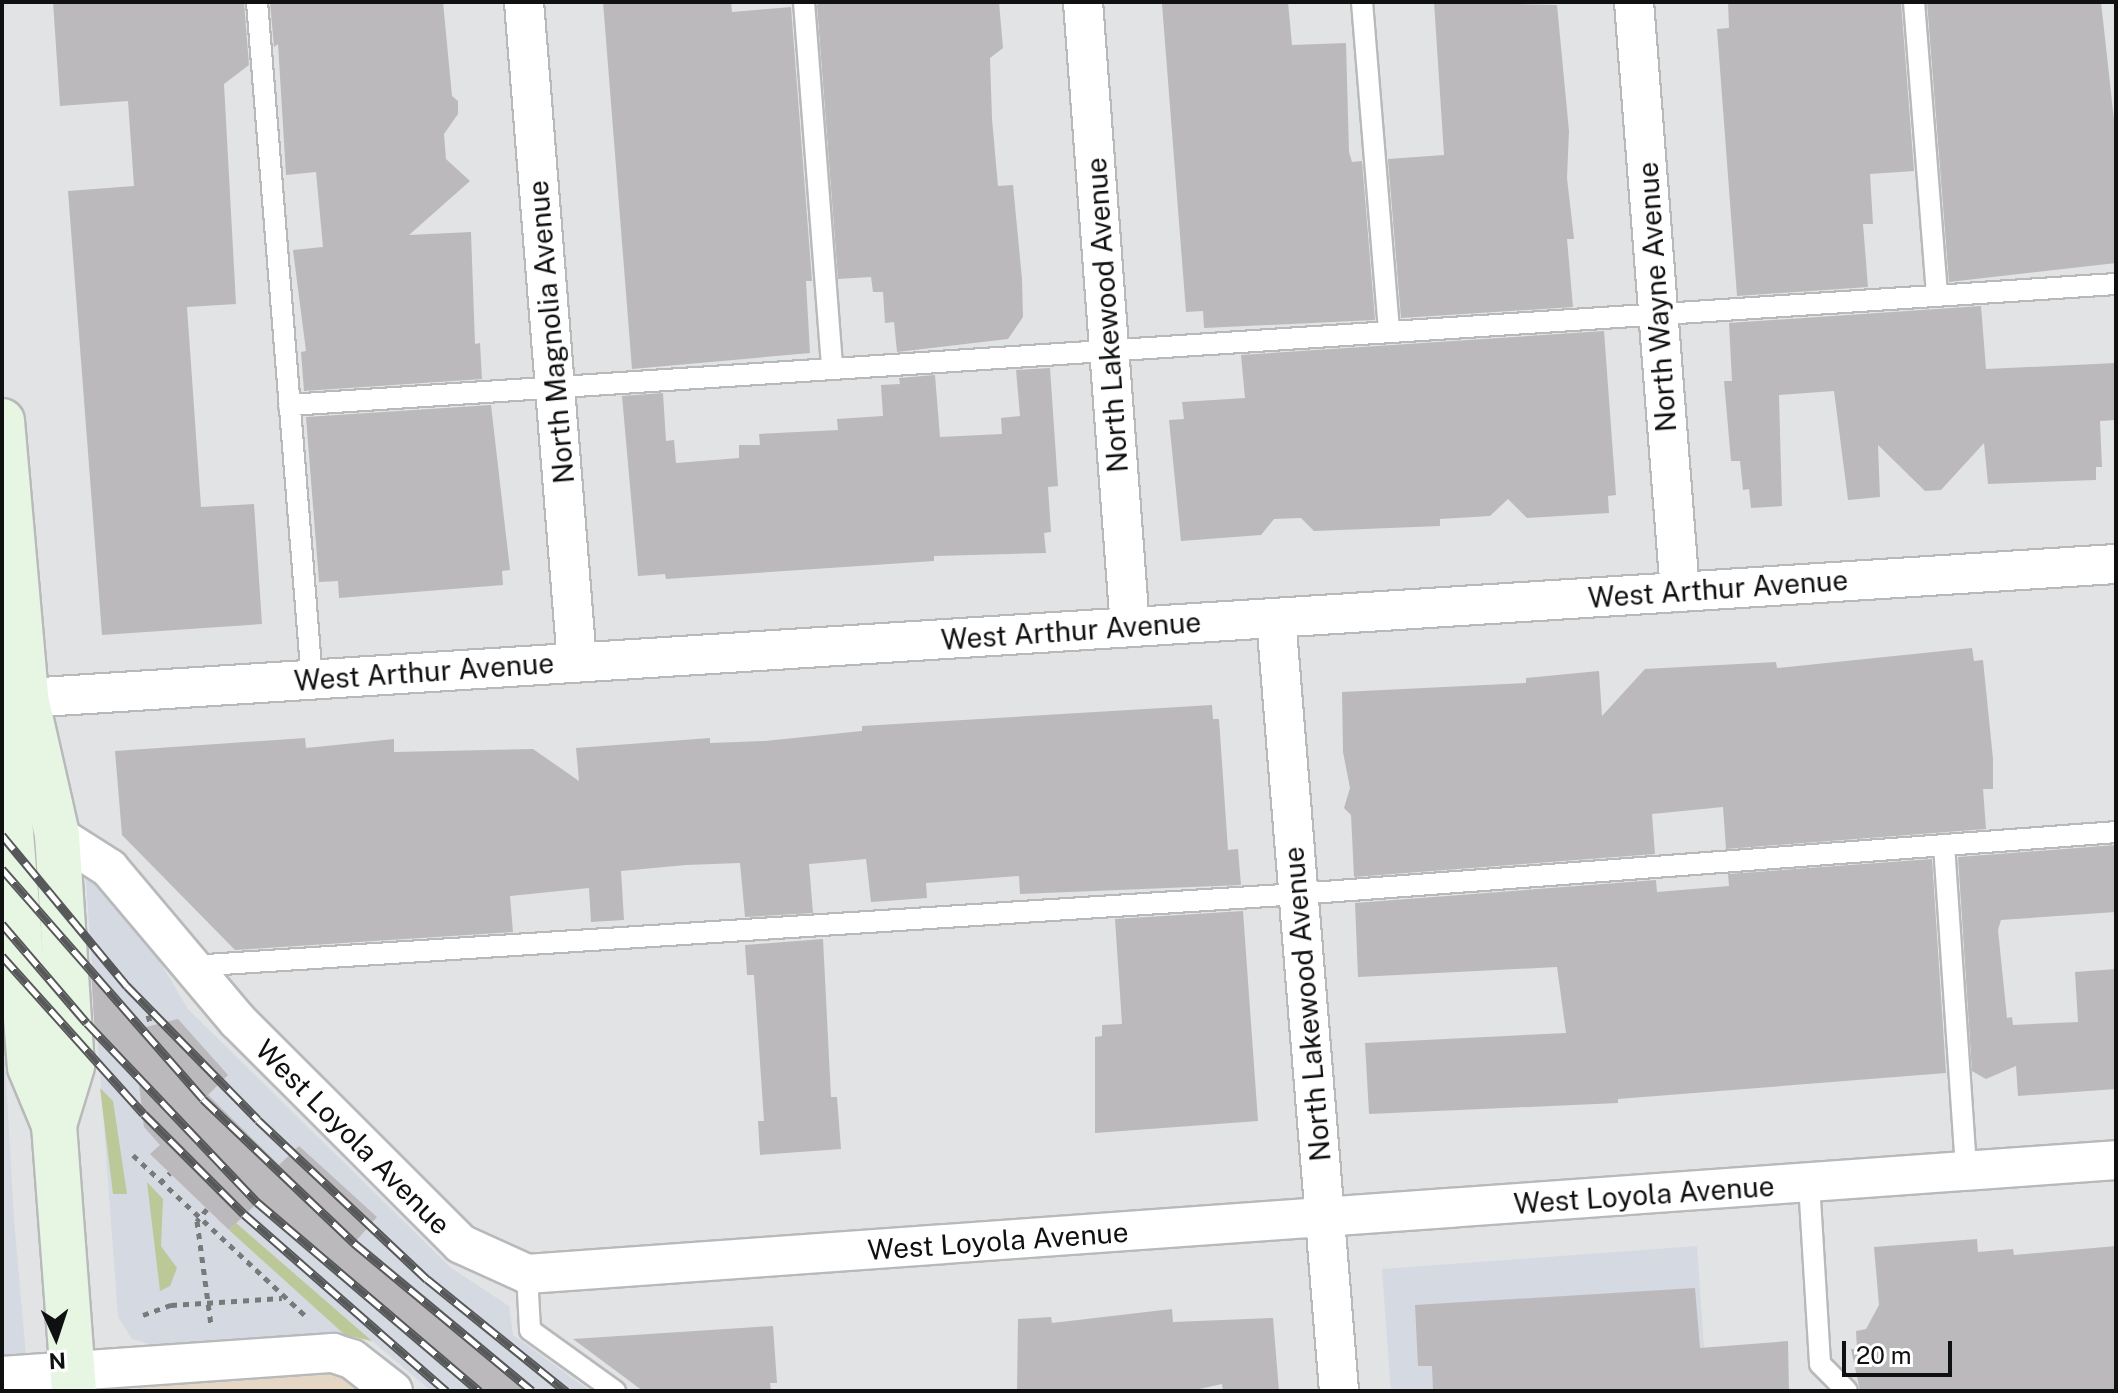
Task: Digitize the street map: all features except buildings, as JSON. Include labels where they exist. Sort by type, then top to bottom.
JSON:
[{"type":"main road","points":[[2,421],[7,583],[26,698],[57,835],[72,1066],[54,1125]]},
{"type":"main road","points":[[26,698],[7,782],[30,1067],[54,1125],[73,1381]]},
{"type":"street","name":"North Magnolia Avenue","points":[[524,2],[577,662]]},
{"type":"street","name":"North Lakewood Avenue","points":[[1083,2],[1130,627]]},
{"type":"street","name":"North Wayne Avenue","points":[[1634,2],[1680,592]]},
{"type":"street","name":"West Arthur Avenue","points":[[26,698],[2116,564]]},
{"type":"street","name":"North Lakewood Avenue","points":[[1276,618],[1339,1391]]},
{"type":"street","name":"West Loyola Avenue","points":[[57,835],[109,868],[238,1021],[461,1244],[527,1274],[2116,1160]]},
{"type":"street","points":[[2,1376],[73,1381],[333,1353],[352,1359],[393,1391]]},
{"type":"lane","points":[[257,2],[312,679]]},
{"type":"lane","points":[[804,2],[832,369]]},
{"type":"lane","points":[[1362,2],[1389,332]]},
{"type":"lane","points":[[1914,2],[1937,295]]},
{"type":"lane","points":[[289,405],[2116,284]]},
{"type":"lane","points":[[191,966],[1298,894],[2116,832]]},
{"type":"lane","points":[[1944,845],[1966,1171]]},
{"type":"lane","points":[[1809,1183],[1820,1364],[1847,1391]]},
{"type":"lane","points":[[527,1274],[530,1330],[615,1391]]},
{"type":"path","points":[[148,1015],[151,1026]]},
{"type":"path","points":[[133,1155],[197,1221],[319,1327]]},
{"type":"path","points":[[160,1183],[170,1173]]},
{"type":"path","points":[[207,1209],[197,1221],[212,1334]]},
{"type":"path","points":[[143,1315],[171,1305],[283,1298]]},
{"type":"shaded area","points":[[85,869],[133,917],[188,1009],[450,1267],[509,1306],[513,1335],[590,1391],[431,1391],[372,1341],[337,1334],[156,1346],[132,1339],[118,1317]]},
{"type":"shaded area","points":[[2,1009],[14,1219],[29,1391],[2,1391]]},
{"type":"shaded area","points":[[1697,1246],[1707,1391],[1391,1391],[1382,1269]]},
{"type":"shaded area","points":[[340,1371],[369,1391],[133,1391],[148,1384]]},
{"type":"green space","points":[[100,1088],[113,1101],[127,1194],[113,1194]]},
{"type":"green space","points":[[147,1182],[163,1199],[161,1246],[177,1268],[170,1286],[160,1291]]},
{"type":"green space","points":[[236,1223],[372,1341],[345,1335],[229,1230]]},
{"type":"railway","points":[[2,835],[127,986],[258,1120],[427,1279],[566,1391]]},
{"type":"railway","points":[[2,869],[203,1099],[354,1243],[532,1391]]},
{"type":"railway","points":[[2,924],[87,1023],[257,1202],[479,1391]]},
{"type":"railway","points":[[2,956],[144,1114],[244,1214],[446,1391]]}]
